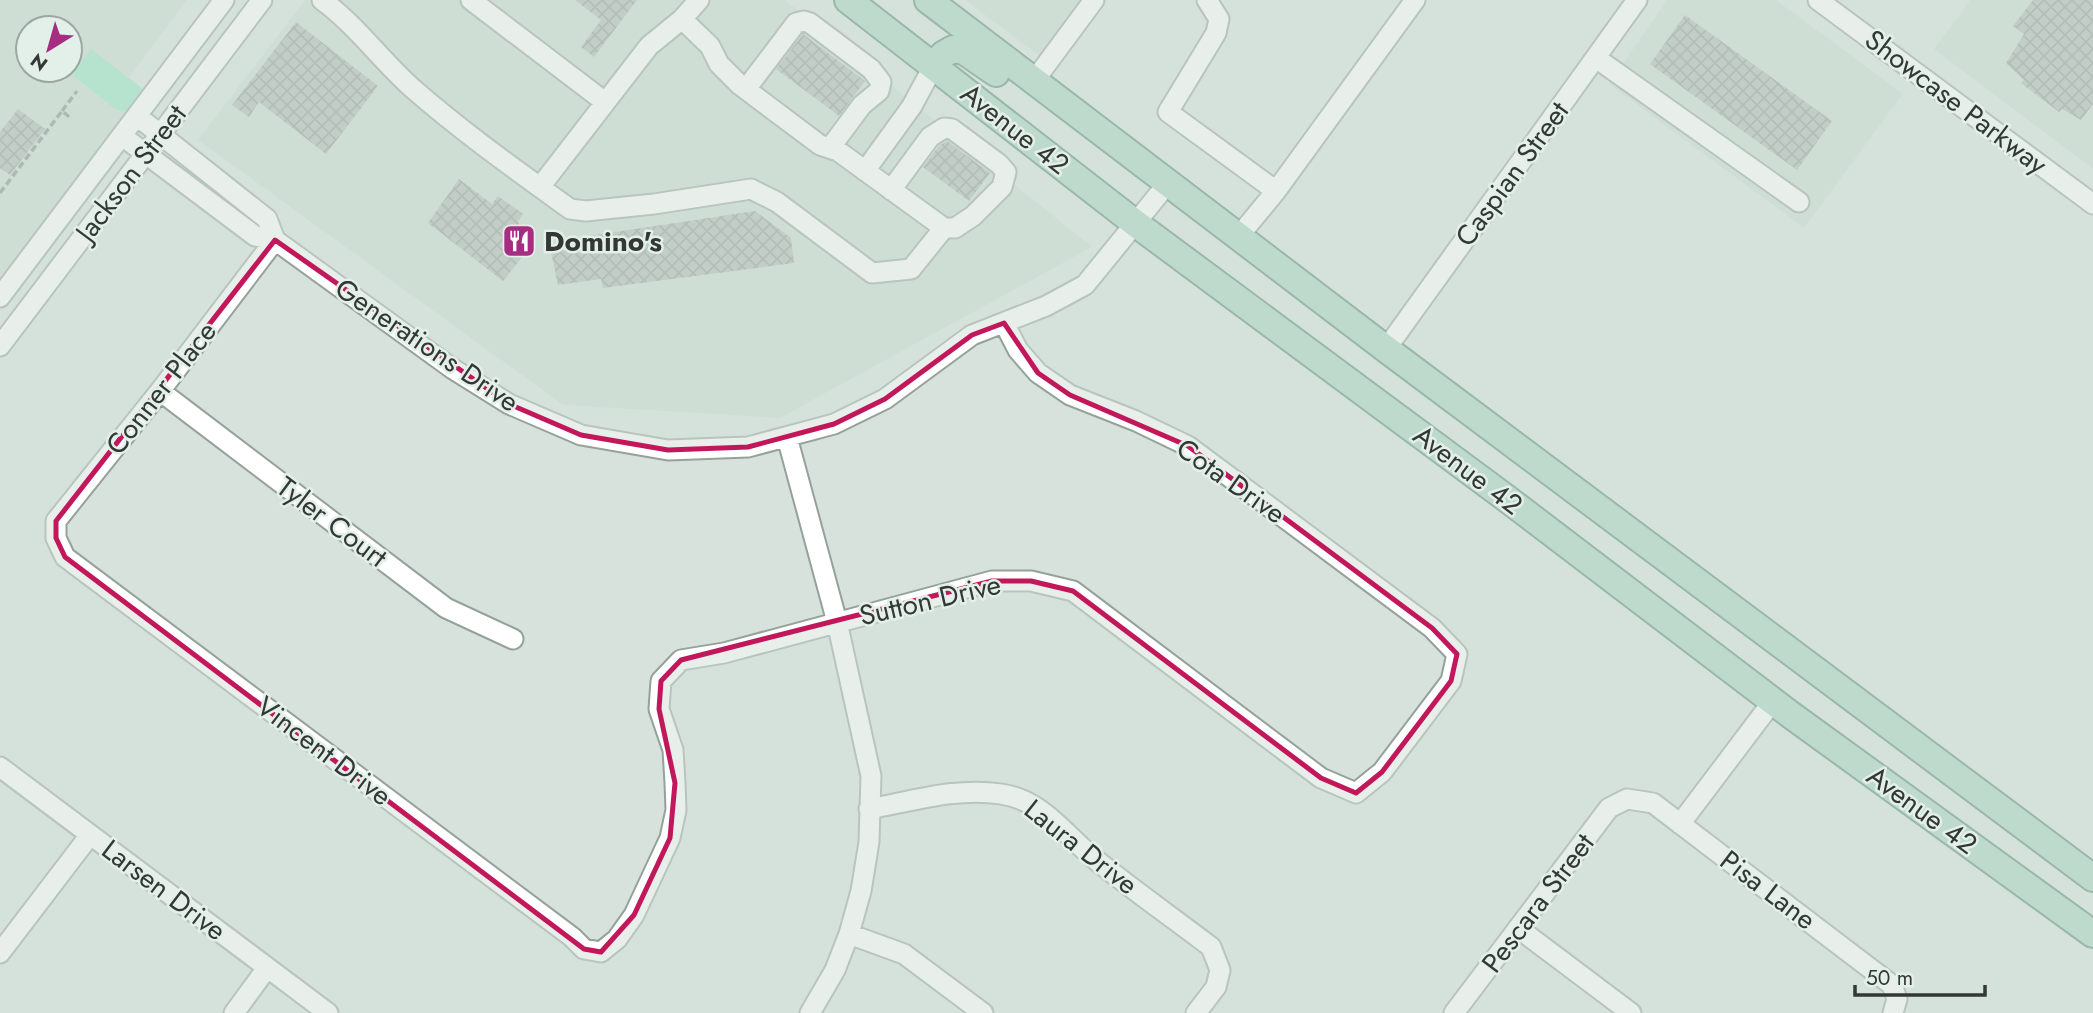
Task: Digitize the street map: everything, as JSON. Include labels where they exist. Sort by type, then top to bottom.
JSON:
[{"type":"main road","name":"Avenue 42","points":[[848,0],[1135,223],[1506,498],[1773,702],[2093,934]]},
{"type":"main road","name":"Avenue 42","points":[[928,0],[1386,349],[2093,878]]},
{"type":"main road","points":[[934,65],[953,49],[964,51],[1041,108],[1095,127]]},
{"type":"street","name":"Jackson Street","points":[[0,297],[225,0]]},
{"type":"street","name":"Jackson Street","points":[[0,346],[262,0]]},
{"type":"street","points":[[322,0],[340,13],[410,86],[570,209],[586,211],[654,204],[751,188],[777,202],[872,273],[911,270],[944,228]]},
{"type":"street","points":[[471,0],[605,102]]},
{"type":"street","points":[[540,187],[649,46],[682,19],[699,0]]},
{"type":"street","points":[[1034,81],[1094,0]]},
{"type":"street","points":[[1207,0],[1219,19],[1216,33],[1168,112],[1276,191]]},
{"type":"street","points":[[1238,236],[1276,191],[1415,0]]},
{"type":"street","name":"Caspian Street","points":[[1386,349],[1637,0]]},
{"type":"street","name":"Showcase Parkway","points":[[1818,0],[2093,204]]},
{"type":"street","points":[[682,19],[710,46],[719,64],[746,89],[820,145],[838,151],[891,190],[944,228],[955,228],[965,222],[1002,187],[1006,172],[952,129],[944,128],[930,137],[891,190]]},
{"type":"street","points":[[746,89],[796,23],[810,23],[871,69],[881,82],[879,91],[862,105],[830,148]]},
{"type":"street","points":[[1596,58],[1799,202]]},
{"type":"street","points":[[865,171],[912,106],[934,65]]},
{"type":"street","name":"Generations Drive","points":[[136,116],[267,219],[275,240]]},
{"type":"street","name":"Generations Drive","points":[[122,136],[255,236],[275,240],[453,369],[509,404],[581,435],[668,450],[748,447],[834,424],[885,399],[972,335],[1046,306],[1085,285],[1168,183]]},
{"type":"street","name":"Conner Place","points":[[56,538],[56,521],[160,391],[275,240]]},
{"type":"street","name":"Cota Drive","points":[[1004,323],[1018,350],[1038,373],[1070,395],[1136,421],[1188,446],[1432,628],[1457,653],[1451,681],[1382,772],[1356,793]]},
{"type":"street","name":"Tyler Court","points":[[160,391],[446,608],[513,639]]},
{"type":"street","points":[[788,437],[837,622],[871,776],[869,842],[861,891],[835,970],[810,1013]]},
{"type":"street","name":"Vincent Drive","points":[[56,538],[65,556],[572,937],[584,949],[601,952],[617,939],[634,915],[670,838],[676,810],[675,782],[673,750],[659,709],[661,681]]},
{"type":"street","name":"Sutton Drive","points":[[661,681],[681,660],[724,653],[992,581],[1031,581],[1073,591],[1321,778],[1356,793]]},
{"type":"street","points":[[1681,824],[1773,702]]},
{"type":"street","name":"Larsen Drive","points":[[0,767],[328,1013]]},
{"type":"street","name":"Laura Drive","points":[[869,810],[967,791],[1003,794],[1029,801],[1058,823],[1094,859],[1211,947],[1220,970],[1216,987],[1196,1013]]},
{"type":"street","name":"Pisa Lane","points":[[1626,799],[1653,803],[1892,985],[1895,1006]]},
{"type":"street","name":"Pescara Street","points":[[1454,1013],[1609,808],[1626,799]]},
{"type":"street","points":[[0,953],[90,835]]},
{"type":"street","points":[[1518,928],[1631,1013]]},
{"type":"street","points":[[849,934],[904,954],[984,1013]]},
{"type":"street","points":[[234,1013],[267,968]]},
{"type":"path","points":[[0,193],[77,91]]},
{"type":"path","points":[[62,111],[72,119]]},
{"type":"highlighted area","points":[[275,240],[509,404],[581,435],[668,450],[748,447],[834,424],[885,399],[972,335],[1004,323],[1038,373],[1070,395],[1188,446],[1432,628],[1457,654],[1451,681],[1382,772],[1356,793],[1321,778],[1073,591],[1031,581],[992,581],[681,660],[661,681],[659,709],[675,783],[670,838],[634,915],[601,952],[584,949],[65,557],[56,538],[56,521]]},
{"type":"shaded area","points":[[0,0],[187,0],[129,77],[144,90],[0,280]]},
{"type":"shaded area","points":[[305,0],[785,0],[1092,247],[780,418],[563,405],[198,140]]},
{"type":"shaded area","points":[[965,0],[1107,0],[1057,69]]},
{"type":"shaded area","points":[[1667,0],[1776,0],[1903,94],[1804,228],[1609,84]]},
{"type":"shaded area","points":[[1970,0],[2093,0],[2093,169],[1934,49]]},
{"type":"green space","points":[[91,49],[144,90],[128,111],[117,110],[84,84],[84,58]]},
{"type":"building","points":[[575,0],[637,0],[594,57],[581,47],[601,20]]},
{"type":"building","points":[[2033,0],[2093,0],[2093,104],[2081,120],[2062,109],[2059,112],[2021,83],[2024,80],[2006,63],[2024,34],[2013,26]]},
{"type":"building","points":[[1685,15],[1832,121],[1797,170],[1650,64]]},
{"type":"building","points":[[296,22],[378,86],[326,154],[259,102],[249,117],[232,105]]},
{"type":"building","points":[[803,34],[865,81],[839,116],[776,69]]},
{"type":"building","points":[[18,109],[45,129],[10,175],[0,168],[0,132]]},
{"type":"building","points":[[947,141],[990,173],[969,201],[923,167],[939,146]]},
{"type":"building","points":[[459,179],[492,204],[498,196],[523,214],[518,221],[527,251],[503,281],[428,223]]},
{"type":"building","points":[[755,211],[791,238],[794,263],[603,288],[601,279],[558,285],[551,252],[571,249],[568,239]]},
{"type":"place","name":"Domino's","points":[[519,241]]}]
